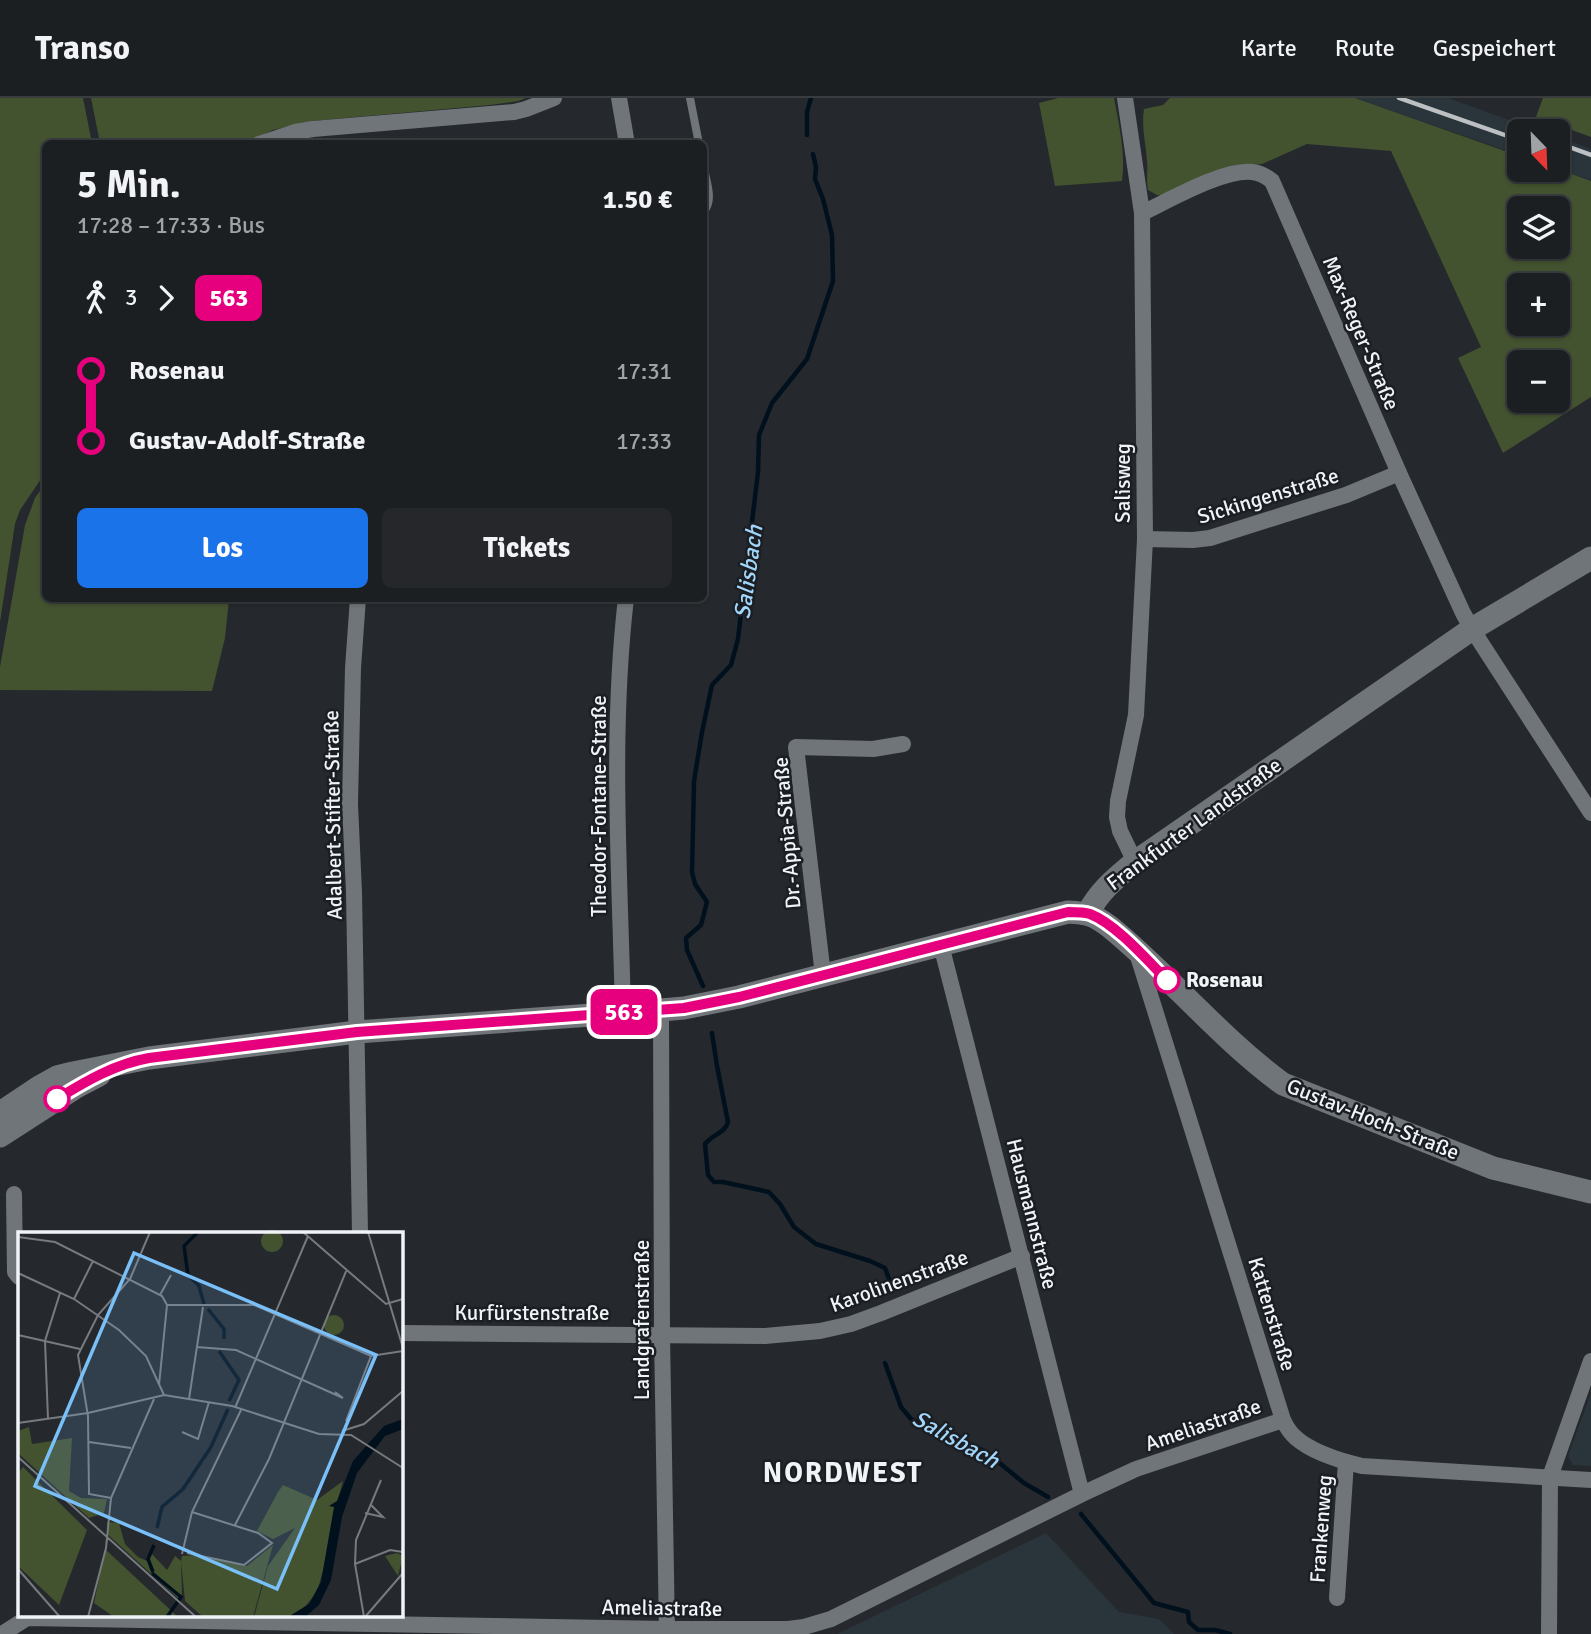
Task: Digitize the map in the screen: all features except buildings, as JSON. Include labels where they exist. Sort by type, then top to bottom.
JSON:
[{"type":"main road","name":"Frankfurter Landstraße","points":[[1087,913],[1096,897],[1135,862],[1472,629],[1591,558]]},
{"type":"main road","points":[[0,1113],[57,1077],[134,1061],[357,1032],[684,1008],[739,997],[1056,914],[1087,913]]},
{"type":"main road","name":"Gustav-Hoch-Straße","points":[[1087,913],[1110,927],[1226,1036],[1283,1084],[1493,1168],[1591,1192]]},
{"type":"main road","points":[[0,1136],[86,1081],[134,1061]]},
{"type":"street","points":[[271,140],[313,129],[514,111],[554,98]]},
{"type":"street","points":[[619,98],[626,140]]},
{"type":"street","name":"Salisweg","points":[[1125,98],[1142,213],[1145,539],[1136,715],[1117,809],[1120,831],[1135,862]]},
{"type":"street","name":"Max-Reger-Straße","points":[[1142,213],[1233,173],[1262,174],[1272,181],[1399,473],[1472,629],[1591,813]]},
{"type":"street","name":"Sickingenstraße","points":[[1145,539],[1210,538],[1346,495],[1399,473]]},
{"type":"street","name":"Adalbert-Stifter-Straße","points":[[358,602],[353,668],[350,804],[360,1232]]},
{"type":"street","name":"Theodor-Fontane-Straße","points":[[623,1013],[617,759],[621,643],[626,602]]},
{"type":"street","name":"Dr.-Appia-Straße","points":[[823,975],[796,747],[873,749],[903,744]]},
{"type":"street","name":"Hausmannstraße","points":[[941,945],[1082,1494]]},
{"type":"street","name":"Kattenstraße","points":[[1136,950],[1283,1420],[1289,1431],[1302,1443],[1346,1462],[1377,1468],[1591,1479]]},
{"type":"street","name":"Landgrafenstraße","points":[[661,1010],[662,1335],[667,1632]]},
{"type":"street","points":[[14,1194],[15,1272],[18,1276]]},
{"type":"street","name":"Karolinenstraße","points":[[662,1335],[765,1336],[820,1331],[881,1313],[1022,1256]]},
{"type":"street","name":"Kurfürstenstraße","points":[[402,1333],[662,1335]]},
{"type":"street","points":[[1549,1634],[1550,1477],[1591,1361]]},
{"type":"street","name":"Ameliastraße","points":[[2,1634],[27,1616],[667,1632],[804,1628],[818,1624],[1136,1469],[1283,1420]]},
{"type":"street","name":"Frankenweg","points":[[1337,1598],[1346,1462]]},
{"type":"lane","points":[[690,98],[698,140]]},
{"type":"lane","points":[[707,185],[707,208]]},
{"type":"shaded area","points":[[1355,98],[1448,98],[1507,119],[1507,151]]},
{"type":"shaded area","points":[[1570,141],[1591,149],[1591,180],[1570,173]]},
{"type":"shaded area","points":[[1591,1393],[1591,1466],[1573,1465],[1568,1456]]},
{"type":"shaded area","points":[[1046,1533],[1119,1612],[1159,1619],[1174,1634],[837,1634]]},
{"type":"green space","points":[[0,98],[83,98],[91,140],[42,140],[42,477],[20,510],[15,524],[0,622]]},
{"type":"green space","points":[[91,98],[526,98],[490,105],[312,121],[273,130],[252,140],[99,140]]},
{"type":"green space","points":[[1058,98],[1114,98],[1123,150],[1122,181],[1055,186],[1039,103]]},
{"type":"green space","points":[[1170,98],[1355,98],[1507,152],[1507,182],[1570,182],[1570,173],[1591,181],[1591,397],[1570,410],[1570,350],[1507,350],[1507,413],[1566,413],[1503,453],[1458,358],[1481,347],[1391,151],[1307,144],[1262,164],[1244,166],[1169,196],[1157,195],[1148,190],[1144,109],[1163,105]]},
{"type":"green space","points":[[1543,98],[1591,98],[1591,137],[1570,129],[1570,119],[1536,117]]},
{"type":"green space","points":[[42,488],[42,602],[229,602],[225,638],[212,691],[0,690],[0,667],[25,525],[35,498]]},
{"type":"waterway","name":"Salisbach","points":[[807,135],[807,112],[811,98]]},
{"type":"waterway","name":"Salisbach","points":[[703,986],[687,950],[686,938],[701,925],[707,902],[695,884],[692,872],[694,781],[702,732],[712,685],[731,665],[738,639],[743,596],[754,554],[752,522],[759,435],[772,403],[807,359],[833,281],[832,235],[815,179],[813,154]]},
{"type":"waterway","name":"Salisbach","points":[[712,1033],[728,1122],[725,1128],[705,1144],[708,1175],[714,1182],[769,1192],[794,1227],[816,1244],[885,1268],[889,1279],[888,1291]]},
{"type":"waterway","name":"Salisbach","points":[[885,1363],[901,1407],[911,1419],[985,1451],[1024,1483],[1048,1497]]},
{"type":"waterway","name":"Salisbach","points":[[1081,1514],[1154,1603],[1188,1612],[1189,1622],[1198,1630],[1215,1630],[1230,1634]]},
{"type":"railway","points":[[1399,98],[1507,136]]},
{"type":"railway","points":[[1570,147],[1591,155]]},
{"type":"bus line","name":"563","points":[[57,1099],[97,1075],[149,1058],[357,1032],[684,1008],[739,997],[1068,912],[1087,913],[1099,918],[1123,937],[1167,980]]},
{"type":"place","name":"Rosenau","points":[[1167,980]]},
{"type":"district","name":"NORDWEST","points":[[843,1472]]}]
